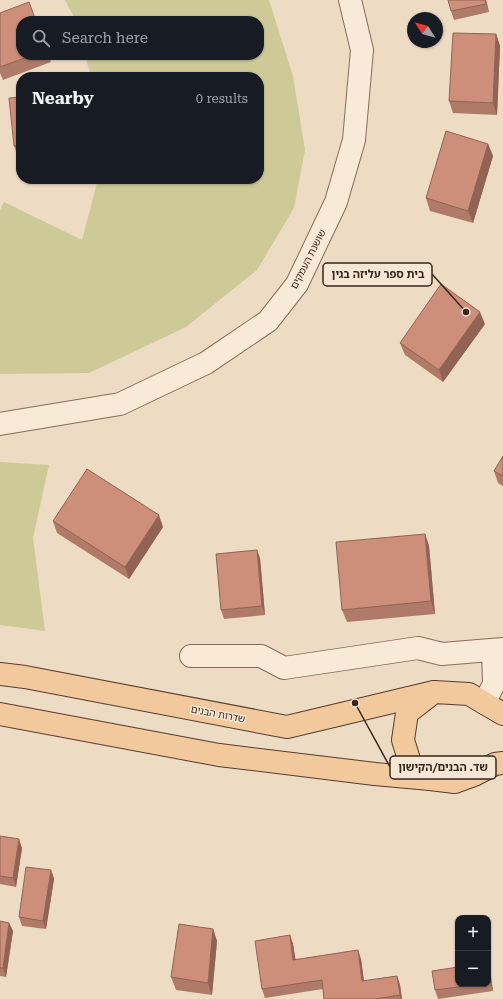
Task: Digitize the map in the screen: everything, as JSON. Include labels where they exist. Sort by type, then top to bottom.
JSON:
[{"type":"main road","name":"שדרות הבנים","points":[[0,674],[33,678],[287,727],[434,692],[469,694],[503,714]]},
{"type":"main road","points":[[430,779],[411,766],[403,740],[407,713],[434,692]]},
{"type":"main road","points":[[0,714],[219,755],[455,782],[474,775],[494,764],[503,763]]},
{"type":"street","name":"שושנת העמקים","points":[[0,424],[120,404],[206,363],[268,321],[297,284],[336,202],[354,140],[362,50],[350,0]]},
{"type":"street","points":[[191,656],[261,656],[284,668],[418,648],[442,654],[498,649],[494,684],[484,703]]},
{"type":"shaded area","points":[[65,0],[269,0],[293,76],[305,150],[294,208],[257,270],[186,327],[89,373],[0,374],[0,210],[4,202],[82,240],[97,184],[264,184],[264,72],[90,72],[86,60],[264,60],[264,16],[73,16]]},
{"type":"shaded area","points":[[0,462],[49,465],[33,538],[45,631],[0,625]]},
{"type":"building","points":[[448,0],[485,0],[486,4],[451,11]]},
{"type":"building","points":[[29,2],[34,16],[16,16],[16,60],[19,60],[0,67],[0,13]]},
{"type":"building","points":[[453,33],[496,34],[493,103],[449,101]]},
{"type":"building","points":[[16,97],[16,146],[14,146],[9,98]]},
{"type":"building","points":[[446,131],[488,144],[468,211],[426,198]]},
{"type":"building","points":[[441,284],[480,312],[439,370],[400,343]]},
{"type":"building","points":[[503,456],[503,476],[494,471]]},
{"type":"building","points":[[87,469],[159,515],[125,567],[53,521]]},
{"type":"building","points":[[425,534],[431,601],[342,610],[336,542]]},
{"type":"building","points":[[257,550],[262,606],[221,610],[216,554]]},
{"type":"building","points":[[0,836],[19,839],[13,878],[0,876]]},
{"type":"building","points":[[26,867],[51,870],[43,921],[19,917]]},
{"type":"building","points":[[0,921],[9,923],[3,968],[0,968]]},
{"type":"building","points":[[179,924],[213,929],[208,983],[171,977]]},
{"type":"building","points":[[290,935],[293,960],[358,950],[362,981],[397,976],[400,995],[375,999],[324,999],[322,980],[262,989],[255,941]]},
{"type":"building","points":[[455,967],[455,987],[458,987],[435,990],[432,971]]},
{"type":"place","name":"בית ספר עליזה בגין","points":[[466,312]]},
{"type":"place","name":"שד. הבנים/הקישון","points":[[355,703]]}]
